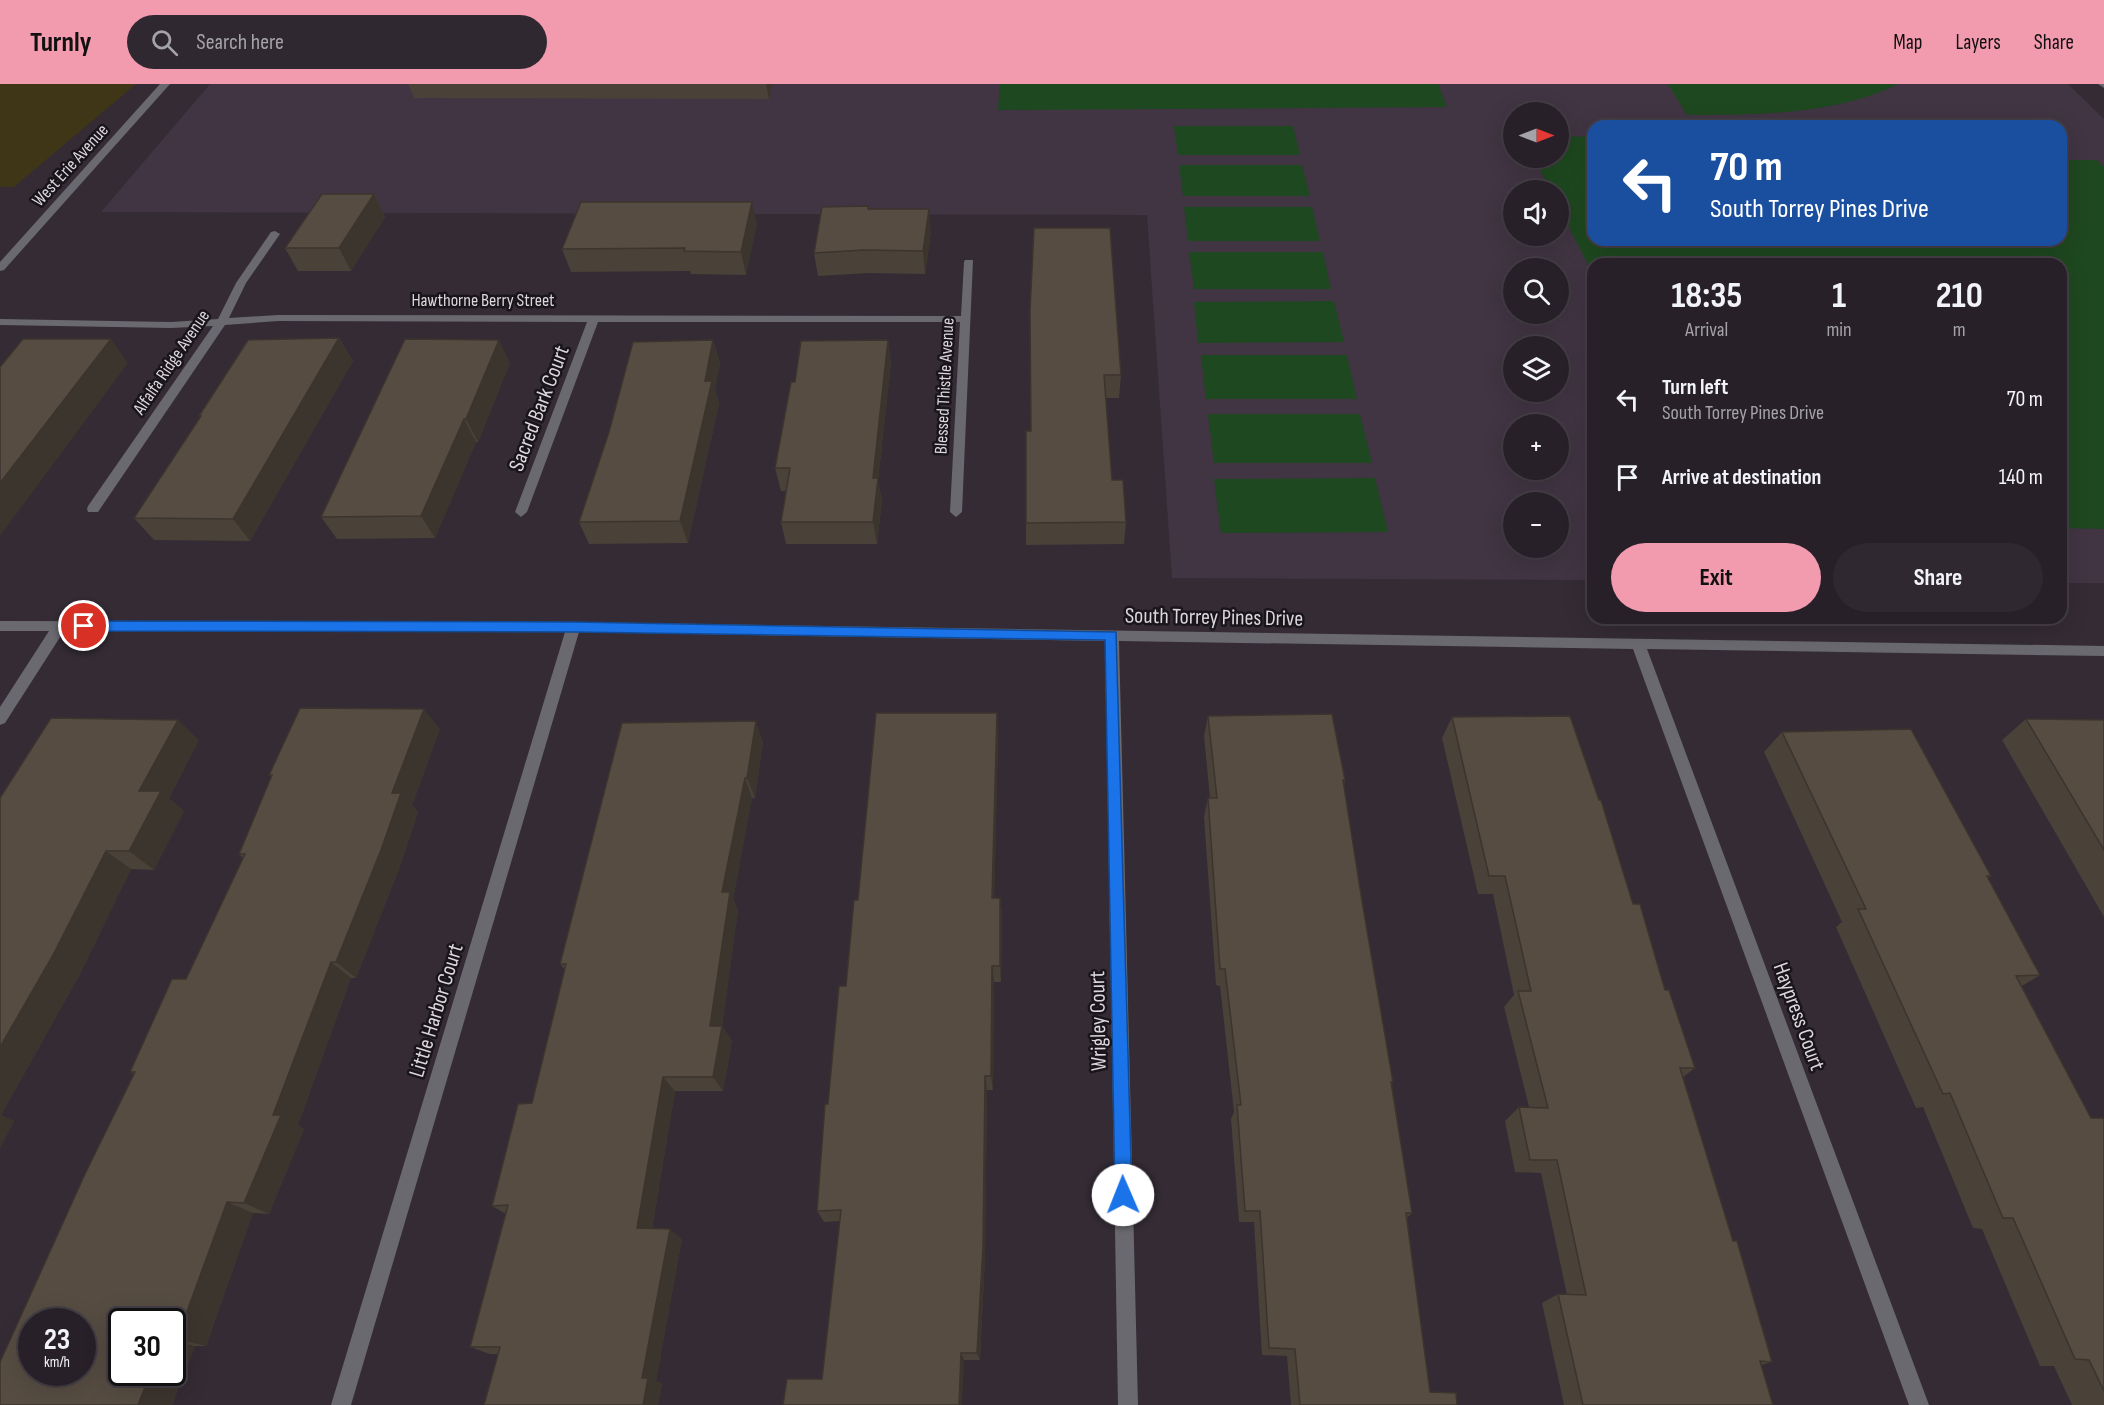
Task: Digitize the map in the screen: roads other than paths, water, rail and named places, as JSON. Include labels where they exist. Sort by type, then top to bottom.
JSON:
[{"type":"street","name":"West Erie Avenue","points":[[0,268],[165,84]]},
{"type":"street","name":"Alfalfa Ridge Avenue","points":[[93,509],[222,321],[241,283],[275,234]]},
{"type":"street","name":"Blessed Thistle Avenue","points":[[956,512],[969,262]]},
{"type":"street","name":"Hawthorne Berry Street","points":[[0,322],[171,325],[278,318],[966,319]]},
{"type":"street","name":"Sacred Bark Court","points":[[521,512],[594,318]]},
{"type":"street","name":"South Torrey Pines Drive","points":[[0,626],[573,627],[2104,651]]},
{"type":"street","points":[[0,719],[60,626]]},
{"type":"street","name":"Little Harbor Court","points":[[340,1405],[573,627]]},
{"type":"street","name":"Wrigley Court","points":[[1112,635],[1128,1405]]},
{"type":"street","name":"Haypress Court","points":[[1638,644],[1919,1405]]}]
